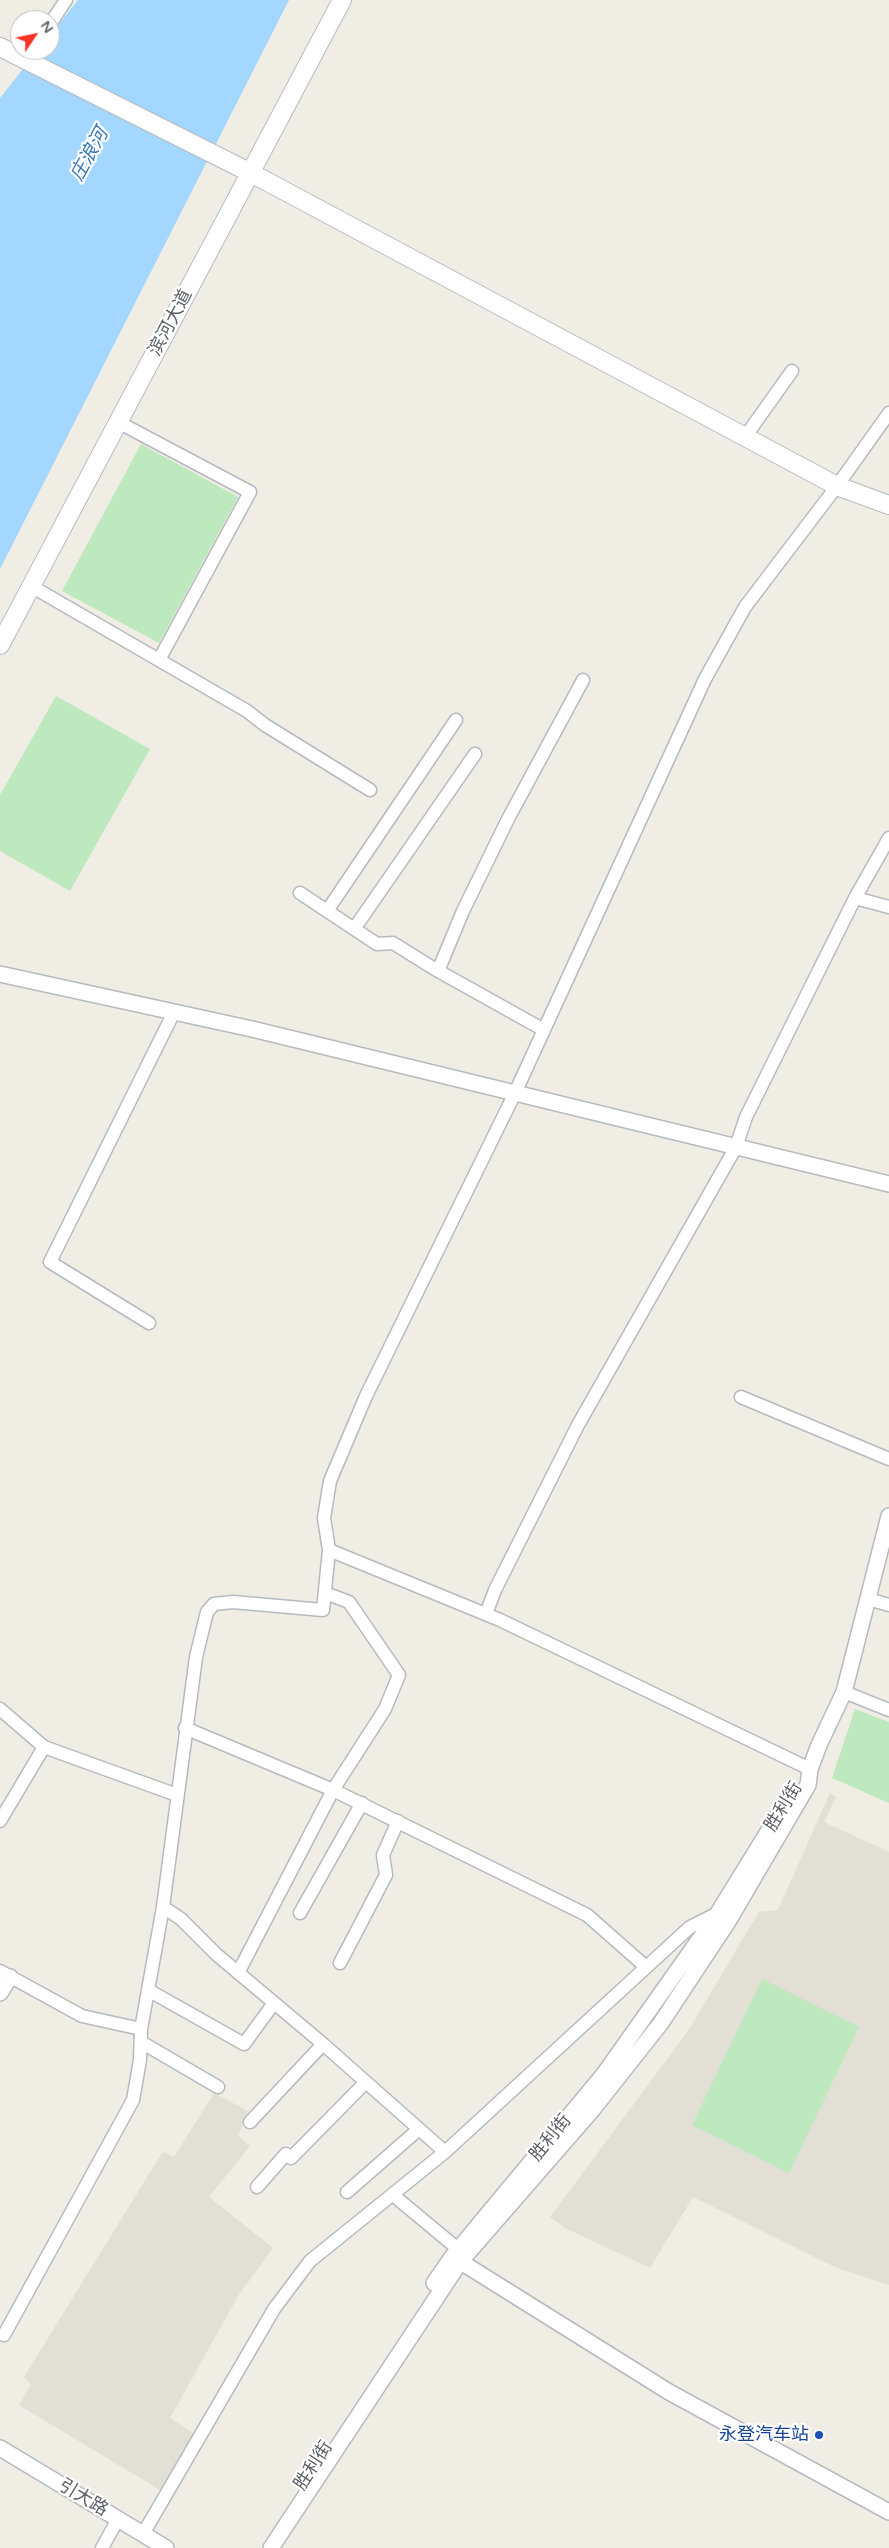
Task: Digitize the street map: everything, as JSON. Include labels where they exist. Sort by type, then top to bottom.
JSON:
[{"type":"main road","name":"滨河大道","points":[[0,645],[342,0]]},
{"type":"main road","points":[[30,60],[250,173],[837,486],[889,505]]},
{"type":"street","points":[[745,437],[792,371]]},
{"type":"street","points":[[4,2335],[133,2100],[141,2035],[163,1907],[196,1657],[207,1612],[214,1604],[233,1602],[323,1610],[329,1550],[324,1518],[330,1481],[366,1396],[515,1093],[705,679],[745,607],[837,486],[889,413]]},
{"type":"street","points":[[118,422],[250,492],[159,660]]},
{"type":"street","points":[[32,586],[247,711],[265,725],[370,790]]},
{"type":"street","points":[[438,971],[463,910],[508,819],[583,680]]},
{"type":"street","points":[[327,911],[456,720]]},
{"type":"street","points":[[354,929],[475,754]]},
{"type":"street","points":[[486,1614],[495,1590],[578,1425],[736,1146],[746,1118],[855,898],[889,838]]},
{"type":"street","points":[[300,892],[377,944],[393,943],[438,971],[544,1030]]},
{"type":"street","points":[[855,898],[889,907]]},
{"type":"street","points":[[0,974],[174,1012],[889,1184]]},
{"type":"street","points":[[149,1323],[50,1262],[174,1012]]},
{"type":"street","points":[[741,1397],[889,1459]]},
{"type":"street","points":[[329,1550],[486,1614],[810,1769],[844,1692],[889,1516]]},
{"type":"street","points":[[238,1973],[333,1790],[385,1709],[399,1675],[349,1602],[325,1592]]},
{"type":"street","points":[[868,1599],[889,1605]]},
{"type":"street","points":[[844,1692],[889,1710]]},
{"type":"street","points":[[0,1709],[44,1747],[177,1795]]},
{"type":"street","points":[[186,1728],[362,1803],[587,1915],[646,1967]]},
{"type":"street","points":[[0,1821],[44,1747]]},
{"type":"street","name":"胜利街","points":[[260,2548],[457,2256],[604,2074],[718,1913],[800,1780],[810,1769]]},
{"type":"street","name":"胜利街","points":[[272,2548],[457,2256],[593,2109],[661,2023],[729,1920],[808,1785],[810,1769]]},
{"type":"street","points":[[300,1913],[362,1803]]},
{"type":"street","points":[[340,1963],[386,1875],[383,1855],[398,1821]]},
{"type":"street","points":[[163,1907],[181,1919],[238,1973],[323,2044],[445,2152]]},
{"type":"street","points":[[143,2534],[274,2309],[310,2261],[445,2152],[690,1927],[718,1913]]},
{"type":"street","points":[[0,1993],[5,1974],[82,2016],[141,2035],[218,2087]]},
{"type":"street","points":[[148,1990],[244,2044],[274,2003]]},
{"type":"street","points":[[250,2122],[323,2044]]},
{"type":"street","points":[[257,2187],[286,2154],[291,2158],[366,2082]]},
{"type":"street","points":[[347,2192],[419,2129]]},
{"type":"street","points":[[393,2195],[457,2256],[668,2392],[889,2512]]},
{"type":"street","name":"引大路","points":[[0,2448],[166,2548]]},
{"type":"street","points":[[102,2548],[118,2519]]},
{"type":"shaded area","points":[[830,1793],[836,1797],[824,1822],[889,1852],[889,2285],[837,2268],[693,2197],[650,2268],[565,2228],[550,2217],[688,2031],[759,1912],[778,1910]]},
{"type":"shaded area","points":[[214,2093],[248,2111],[238,2136],[250,2146],[209,2197],[273,2248],[238,2296],[170,2418],[194,2434],[160,2490],[19,2405],[31,2384],[24,2377],[144,2182],[163,2152],[174,2157]]},
{"type":"green space","points":[[141,444],[238,497],[159,643],[62,591]]},
{"type":"green space","points":[[56,696],[150,749],[70,891],[0,851],[0,795]]},
{"type":"green space","points":[[855,1709],[889,1722],[889,1803],[832,1778]]},
{"type":"green space","points":[[762,1979],[859,2027],[789,2173],[692,2125]]},
{"type":"water","name":"庄浪河","points":[[78,0],[289,0],[0,569],[0,98],[30,60],[60,60],[60,22]]},
{"type":"place","name":"永登汽车站","points":[[819,2435]]}]
